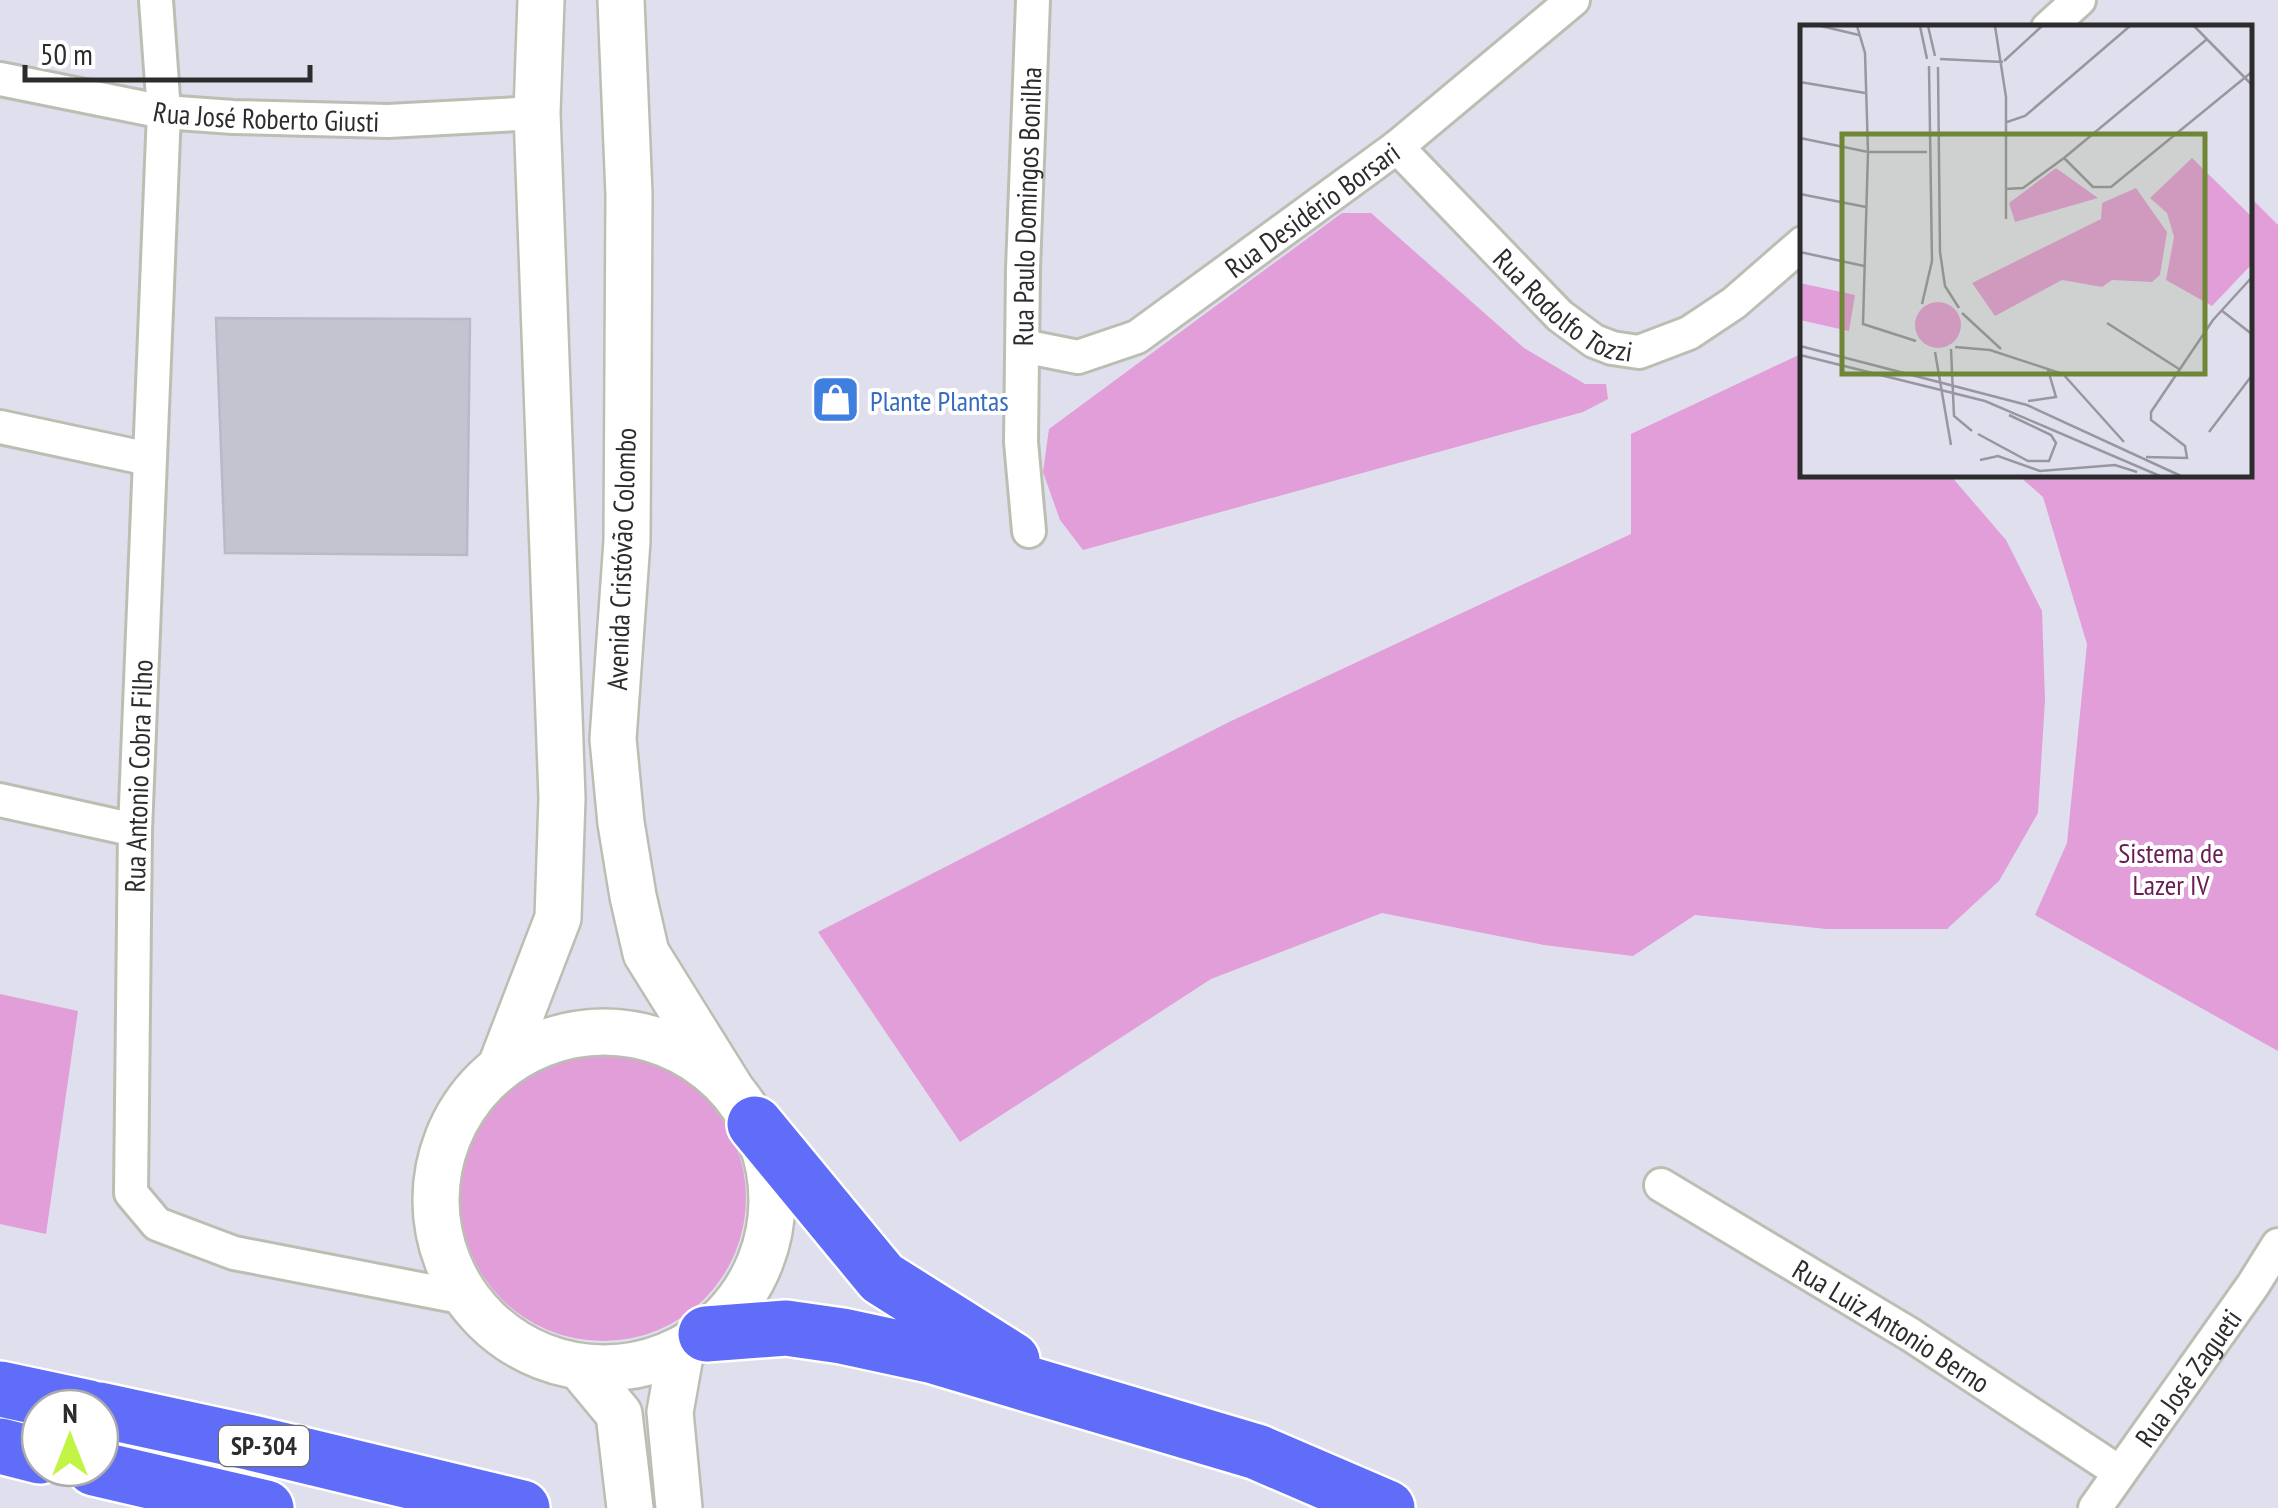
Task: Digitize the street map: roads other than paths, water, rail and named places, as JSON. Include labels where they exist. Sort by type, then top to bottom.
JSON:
[{"type":"highway","points":[[743,1108],[882,1278],[1065,1394]]},
{"type":"highway","points":[[694,1342],[786,1328],[930,1355],[1257,1452],[1387,1508]]},
{"type":"highway","name":"SP-304","points":[[120,1414],[522,1508]]},
{"type":"highway","points":[[1257,1452],[1319,1508]]},
{"type":"highway","name":"SP-304","points":[[120,1474],[266,1508]]},
{"type":"street","name":"Rua Antonio Cobra Filho","points":[[156,0],[164,112],[134,830],[131,1193],[157,1224],[234,1253],[466,1298]]},
{"type":"street","points":[[501,1066],[558,918],[562,798],[536,113],[541,0]]},
{"type":"street","name":"Avenida Cristóvão Colombo","points":[[621,0],[630,196],[626,541],[612,739],[619,806],[646,953],[743,1108]]},
{"type":"street","name":"Rua Paulo Domingos Bonilha","points":[[1028,531],[1021,442],[1033,0]]},
{"type":"street","name":"Rua Desidério Borsari","points":[[1023,346],[1078,357],[1137,337],[1397,147],[1573,0]]},
{"type":"street","points":[[2051,25],[2079,0]]},
{"type":"street","name":"Rua José Roberto Giusti","points":[[0,79],[164,112],[233,117],[388,121],[536,113]]},
{"type":"street","name":"Rua Rodolfo Tozzi","points":[[1397,147],[1560,316],[1584,335],[1612,348],[1638,352],[1690,333],[1734,303],[1800,246]]},
{"type":"street","points":[[0,428],[148,458]]},
{"type":"street","points":[[0,800],[134,830]]},
{"type":"street","points":[[579,1034],[621,1034],[663,1043],[701,1062],[743,1108],[768,1161],[772,1199],[768,1238],[755,1274],[734,1307],[694,1342],[659,1364],[580,1367],[500,1334],[466,1298],[442,1246],[436,1218],[436,1175],[448,1134],[470,1096],[501,1066],[538,1046],[579,1034]]},
{"type":"street","name":"Rua Luiz Antonio Berno","points":[[1661,1185],[1912,1334],[2119,1472]]},
{"type":"street","name":"Rua José Zagueti","points":[[2095,1508],[2278,1245]]},
{"type":"street","points":[[679,1508],[670,1412],[694,1342]]},
{"type":"street","points":[[580,1367],[619,1414],[630,1508]]},
{"type":"place","name":"Plante Plantas","points":[[835,400]]},
{"type":"park label","name":"Sistema de Lazer IV","points":[[2171,868]]}]
